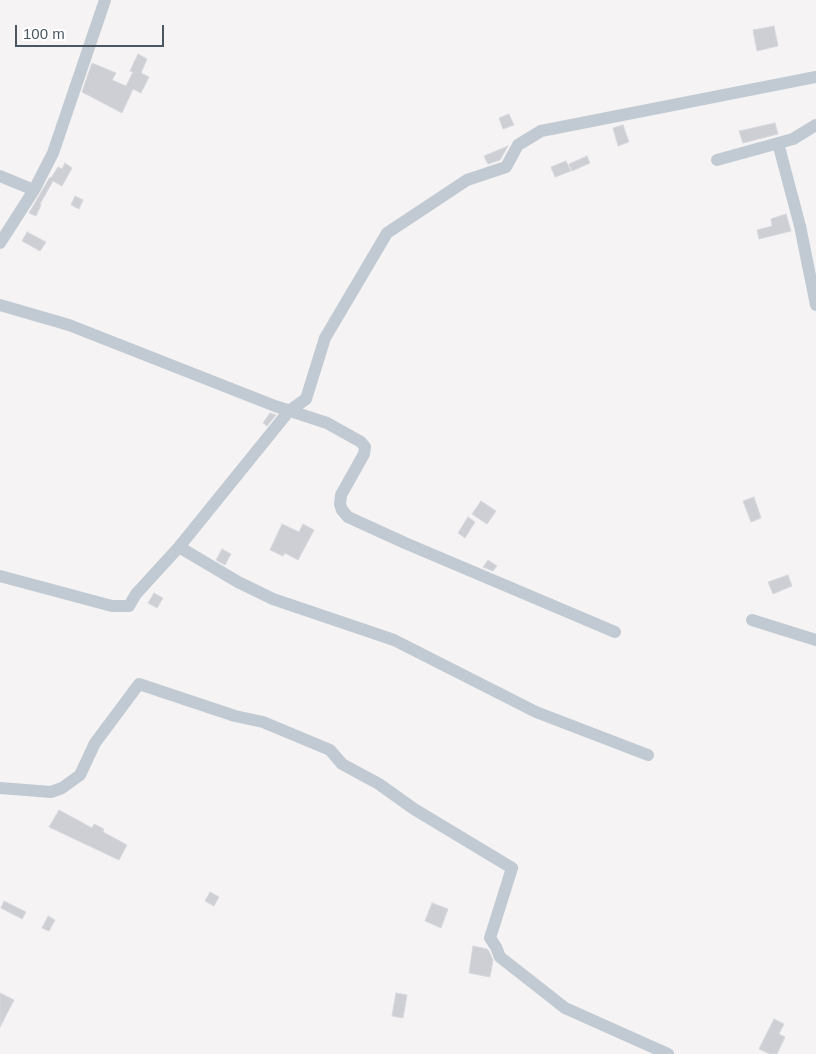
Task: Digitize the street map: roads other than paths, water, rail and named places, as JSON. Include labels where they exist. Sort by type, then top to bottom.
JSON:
[{"type":"street","points":[[0,243],[34,190],[53,153],[105,0]]},
{"type":"street","points":[[0,576],[112,606],[129,606],[136,594],[179,547],[289,411],[306,399],[325,338],[387,233],[467,180],[506,167],[518,145],[541,131],[816,77]]},
{"type":"street","points":[[717,160],[793,139],[816,125]]},
{"type":"street","points":[[778,143],[800,226],[816,305]]},
{"type":"street","points":[[0,176],[34,190]]},
{"type":"street","points":[[0,305],[69,325],[289,411],[327,423],[361,442],[365,447],[364,454],[341,495],[340,504],[348,517],[615,632]]},
{"type":"street","points":[[179,547],[238,582],[274,599],[394,640],[536,712],[648,755]]},
{"type":"street","points":[[752,620],[816,640]]},
{"type":"street","points":[[0,788],[51,792],[62,788],[80,775],[95,743],[139,684],[235,716],[263,722],[330,750],[342,764],[379,784],[414,809],[512,868],[490,938],[500,957],[565,1008],[668,1054]]}]
